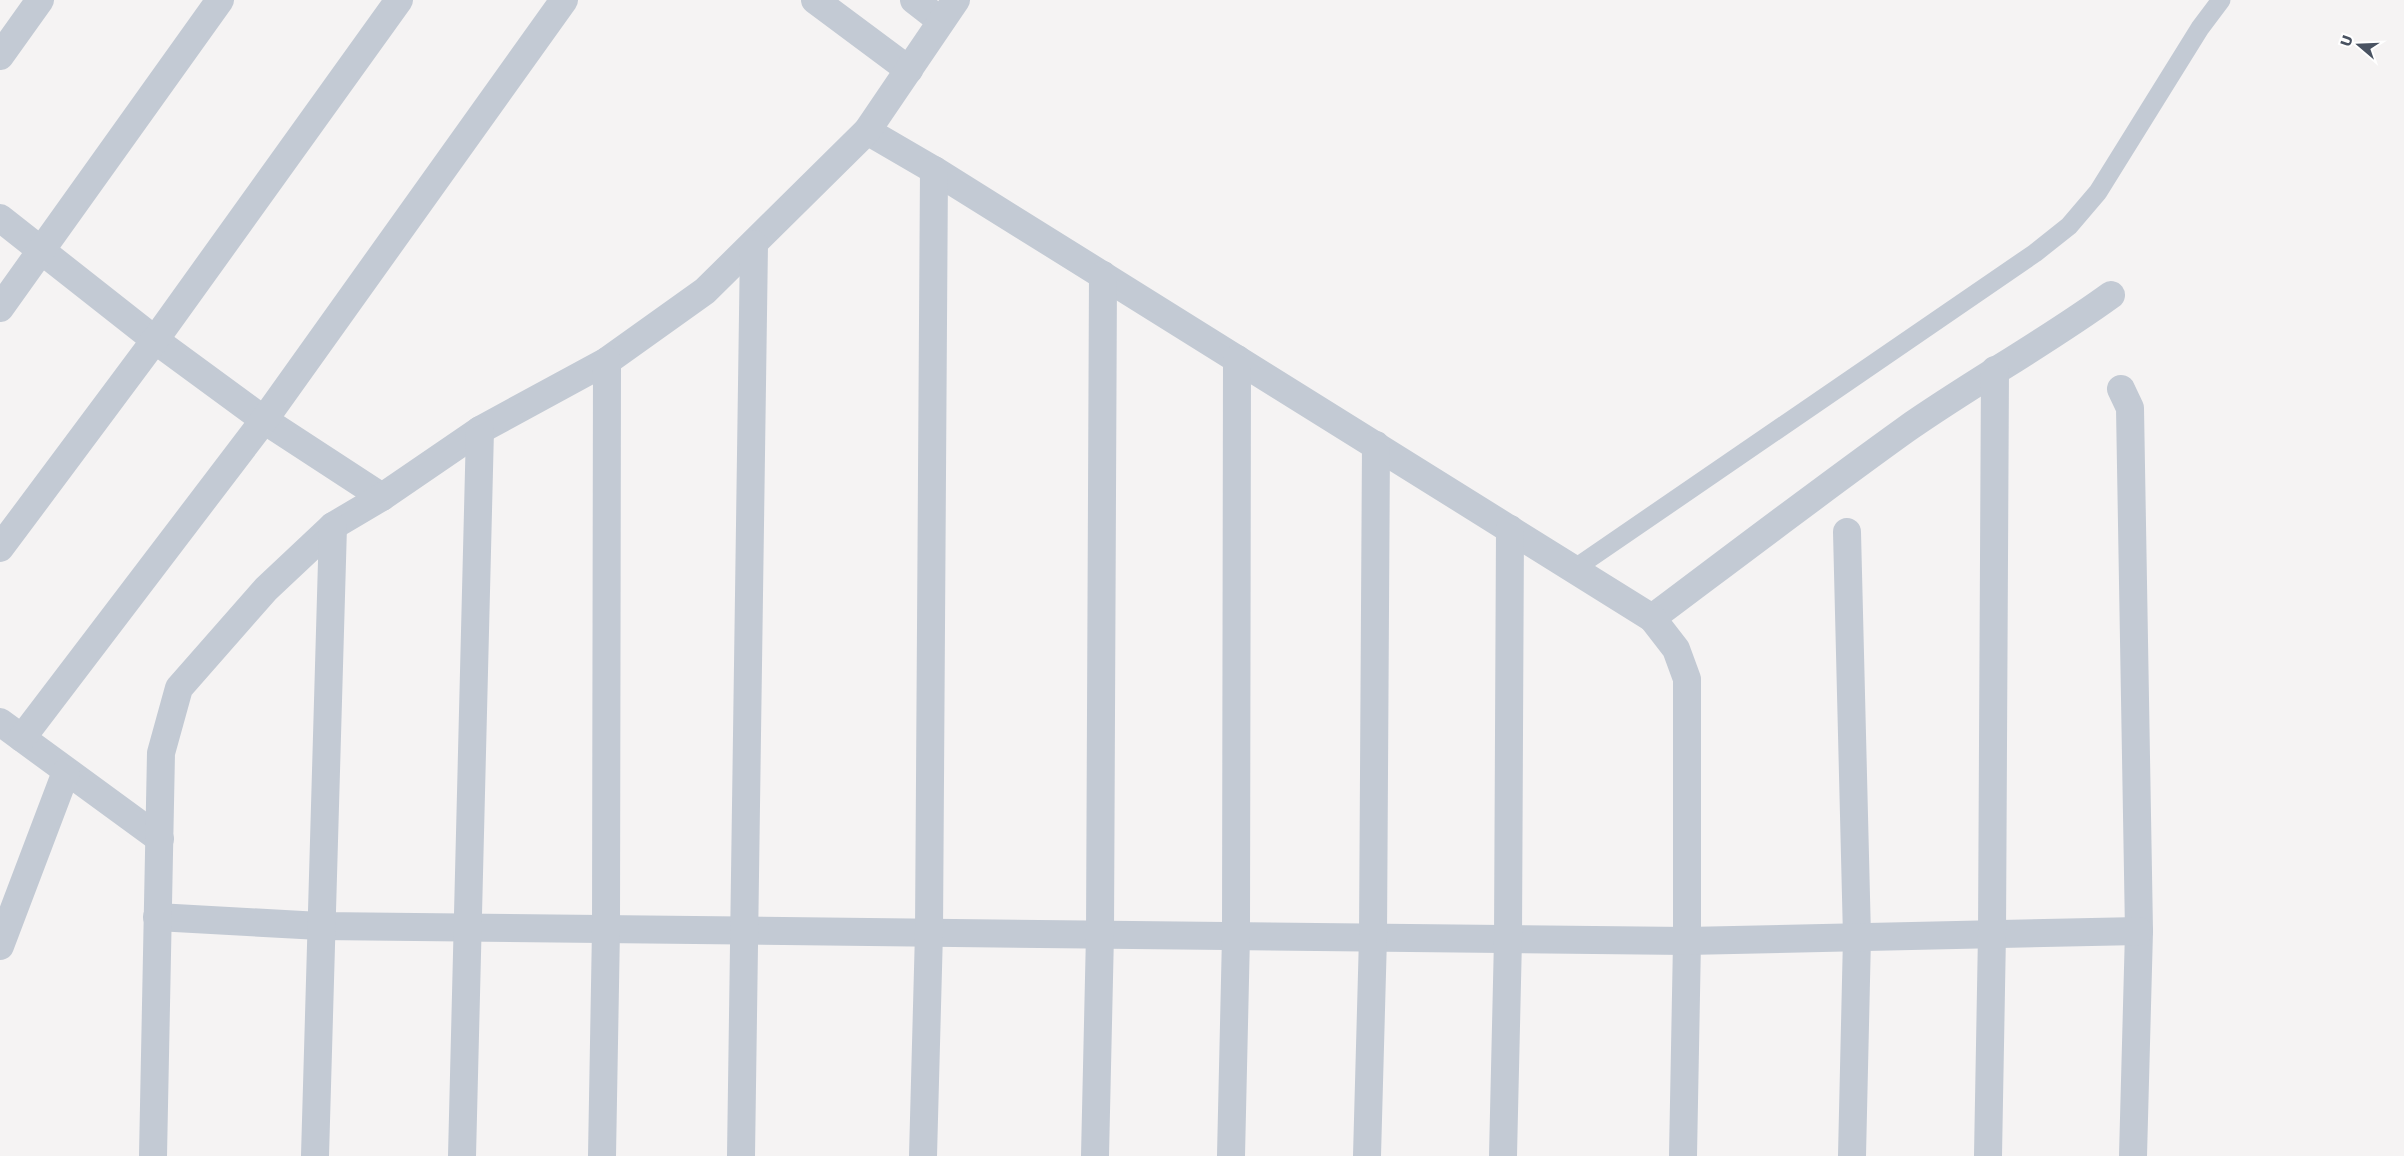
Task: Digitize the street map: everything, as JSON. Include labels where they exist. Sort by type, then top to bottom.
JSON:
[{"type":"street","points":[[0,56],[40,0]]},
{"type":"street","points":[[0,308],[220,0]]},
{"type":"street","points":[[0,548],[155,340],[399,0]]},
{"type":"street","points":[[22,738],[264,420],[564,0]]},
{"type":"street","points":[[815,0],[909,70]]},
{"type":"street","points":[[153,1156],[161,753],[180,688],[266,589],[332,526],[382,497],[480,430],[607,361],[705,291],[867,131],[948,11],[914,0]]},
{"type":"street","points":[[867,131],[934,170],[1652,618],[1676,649],[1687,679],[1687,941],[1682,1156]]},
{"type":"street","points":[[923,1156],[929,932],[934,170]]},
{"type":"street","points":[[0,218],[155,340],[264,420],[382,497]]},
{"type":"street","points":[[742,1156],[754,244]]},
{"type":"street","points":[[1095,1156],[1100,934],[1103,275]]},
{"type":"street","points":[[1652,618],[1905,430],[1995,370],[2072,323],[2111,295]]},
{"type":"street","points":[[1230,1156],[1236,936],[1237,360]]},
{"type":"street","points":[[602,1156],[606,929],[607,361]]},
{"type":"street","points":[[1988,1156],[1992,934],[1995,370]]},
{"type":"street","points":[[2121,389],[2130,408],[2139,931],[2133,1156]]},
{"type":"street","points":[[462,1156],[480,430]]},
{"type":"street","points":[[1367,1156],[1373,937],[1376,445]]},
{"type":"street","points":[[315,1156],[332,526]]},
{"type":"street","points":[[1503,1156],[1508,939],[1510,529]]},
{"type":"street","points":[[1847,532],[1857,937],[1852,1156]]},
{"type":"street","points":[[0,722],[160,839]]},
{"type":"street","points":[[0,946],[66,772]]},
{"type":"street","points":[[158,917],[320,926],[1687,941],[2139,931]]},
{"type":"lane","points":[[1574,569],[2035,253],[2068,226],[2098,192],[2200,28],[2221,0]]}]
